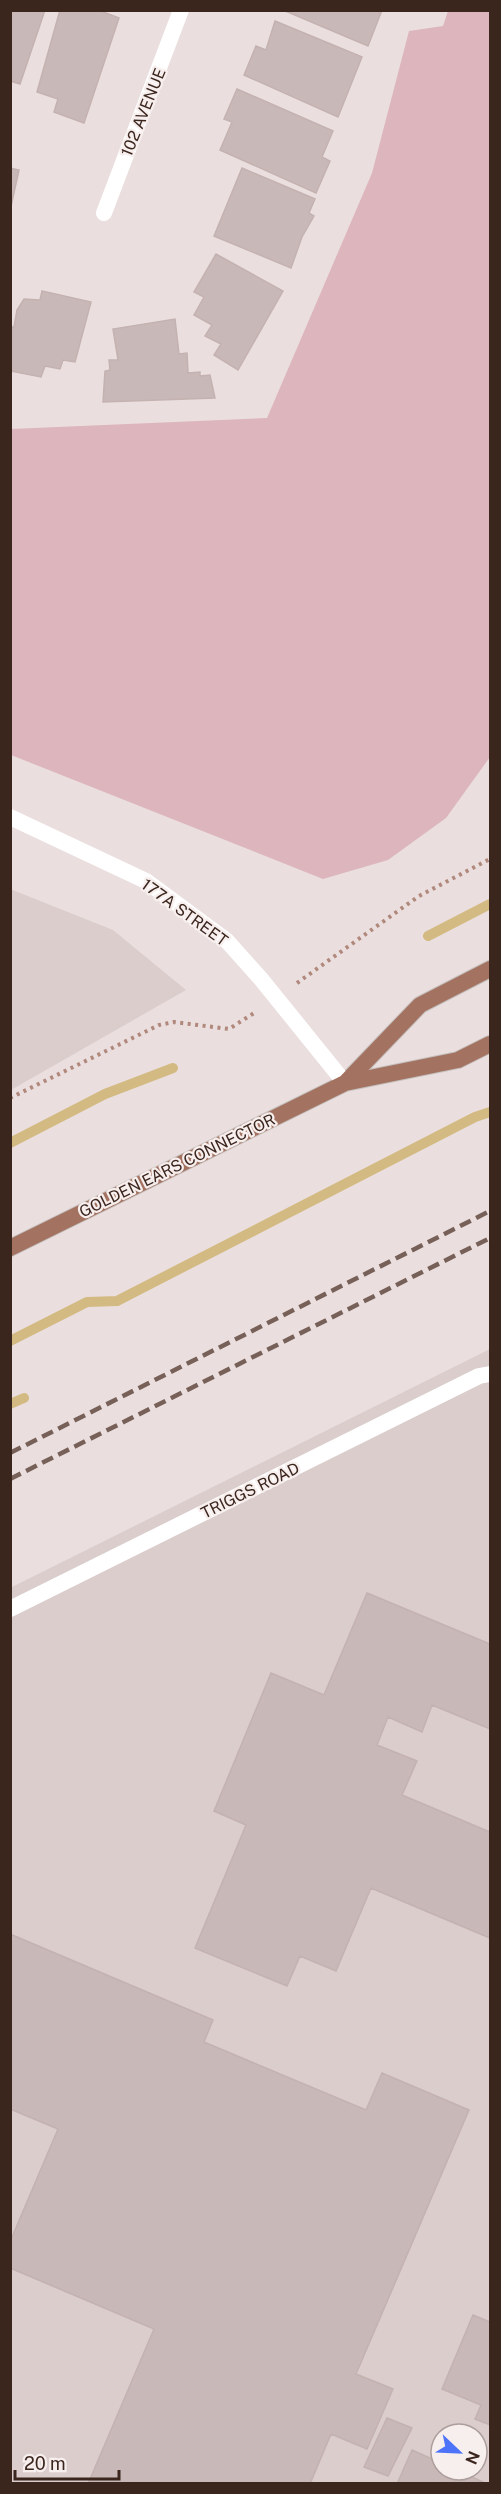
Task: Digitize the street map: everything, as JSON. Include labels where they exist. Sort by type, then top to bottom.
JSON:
[{"type":"main road","name":"GOLDEN EARS CONNECTOR","points":[[345,1083],[420,1005],[490,969]]},
{"type":"main road","name":"GOLDEN EARS CONNECTOR","points":[[10,1248],[345,1083],[458,1060],[490,1044]]},
{"type":"street","name":"102 AVENUE","points":[[104,213],[181,10]]},
{"type":"street","name":"177A STREET","points":[[10,817],[146,882],[227,940],[345,1083]]},
{"type":"street","name":"TRIGGS ROAD","points":[[10,1609],[479,1376],[490,1374]]},
{"type":"path","points":[[327,963],[419,896],[490,859]]},
{"type":"path","points":[[10,1098],[159,1025],[174,1022],[224,1029],[235,1027]]},
{"type":"shaded area","points":[[448,11],[490,11],[490,757],[446,818],[388,860],[323,879],[11,755],[11,429],[267,418],[372,173],[409,31],[443,26]]},
{"type":"shaded area","points":[[10,889],[113,930],[186,990],[11,1090]]},
{"type":"shaded area","points":[[490,1349],[490,2483],[11,2483],[10,1588]]},
{"type":"building","points":[[10,10],[45,10],[20,84],[10,81]]},
{"type":"building","points":[[60,10],[98,10],[119,18],[84,123],[54,112],[58,99],[37,92]]},
{"type":"building","points":[[283,10],[382,10],[368,46]]},
{"type":"building","points":[[275,21],[362,57],[338,117],[244,75],[256,46],[266,50]]},
{"type":"building","points":[[237,89],[333,131],[322,157],[330,161],[316,193],[220,150],[232,122],[224,119]]},
{"type":"building","points":[[10,168],[19,170],[10,211]]},
{"type":"building","points":[[242,168],[315,199],[309,213],[314,216],[302,237],[291,268],[214,236]]},
{"type":"building","points":[[216,254],[283,291],[238,370],[214,355],[221,344],[205,336],[212,325],[194,315],[204,297],[194,292]]},
{"type":"building","points":[[42,291],[91,302],[75,362],[63,360],[60,369],[45,366],[41,377],[10,371],[10,327],[14,327],[17,310],[24,299],[40,300]]},
{"type":"building","points":[[175,319],[179,354],[187,353],[188,373],[200,372],[200,376],[210,375],[215,398],[103,402],[105,371],[110,370],[109,360],[118,360],[113,329]]},
{"type":"building","points":[[367,1593],[490,1644],[490,1729],[432,1705],[422,1732],[388,1717],[377,1745],[417,1761],[402,1795],[490,1832],[490,1938],[371,1888],[336,1971],[300,1956],[287,1986],[195,1948],[246,1825],[214,1811],[271,1673],[324,1695]]},
{"type":"building","points":[[10,1934],[213,2020],[204,2042],[366,2110],[382,2073],[469,2110],[356,2374],[393,2389],[367,2449],[331,2434],[310,2484],[88,2484],[154,2329],[10,2268],[10,2242],[58,2129],[10,2109]]},
{"type":"building","points":[[473,2315],[490,2322],[490,2425],[489,2422],[475,2419],[481,2405],[442,2389]]},
{"type":"building","points":[[387,2418],[412,2428],[388,2476],[364,2467]]},
{"type":"building","points":[[412,2450],[429,2458],[429,2482],[483,2482],[487,2484],[397,2484]]},
{"type":"waterway","points":[[428,936],[490,904]]},
{"type":"waterway","points":[[10,1143],[105,1094],[173,1068]]},
{"type":"waterway","points":[[10,1341],[87,1302],[117,1301],[475,1117],[490,1112]]},
{"type":"waterway","points":[[10,1404],[24,1398]]},
{"type":"railway","points":[[10,1453],[490,1211]]},
{"type":"railway","points":[[10,1479],[490,1238]]}]
